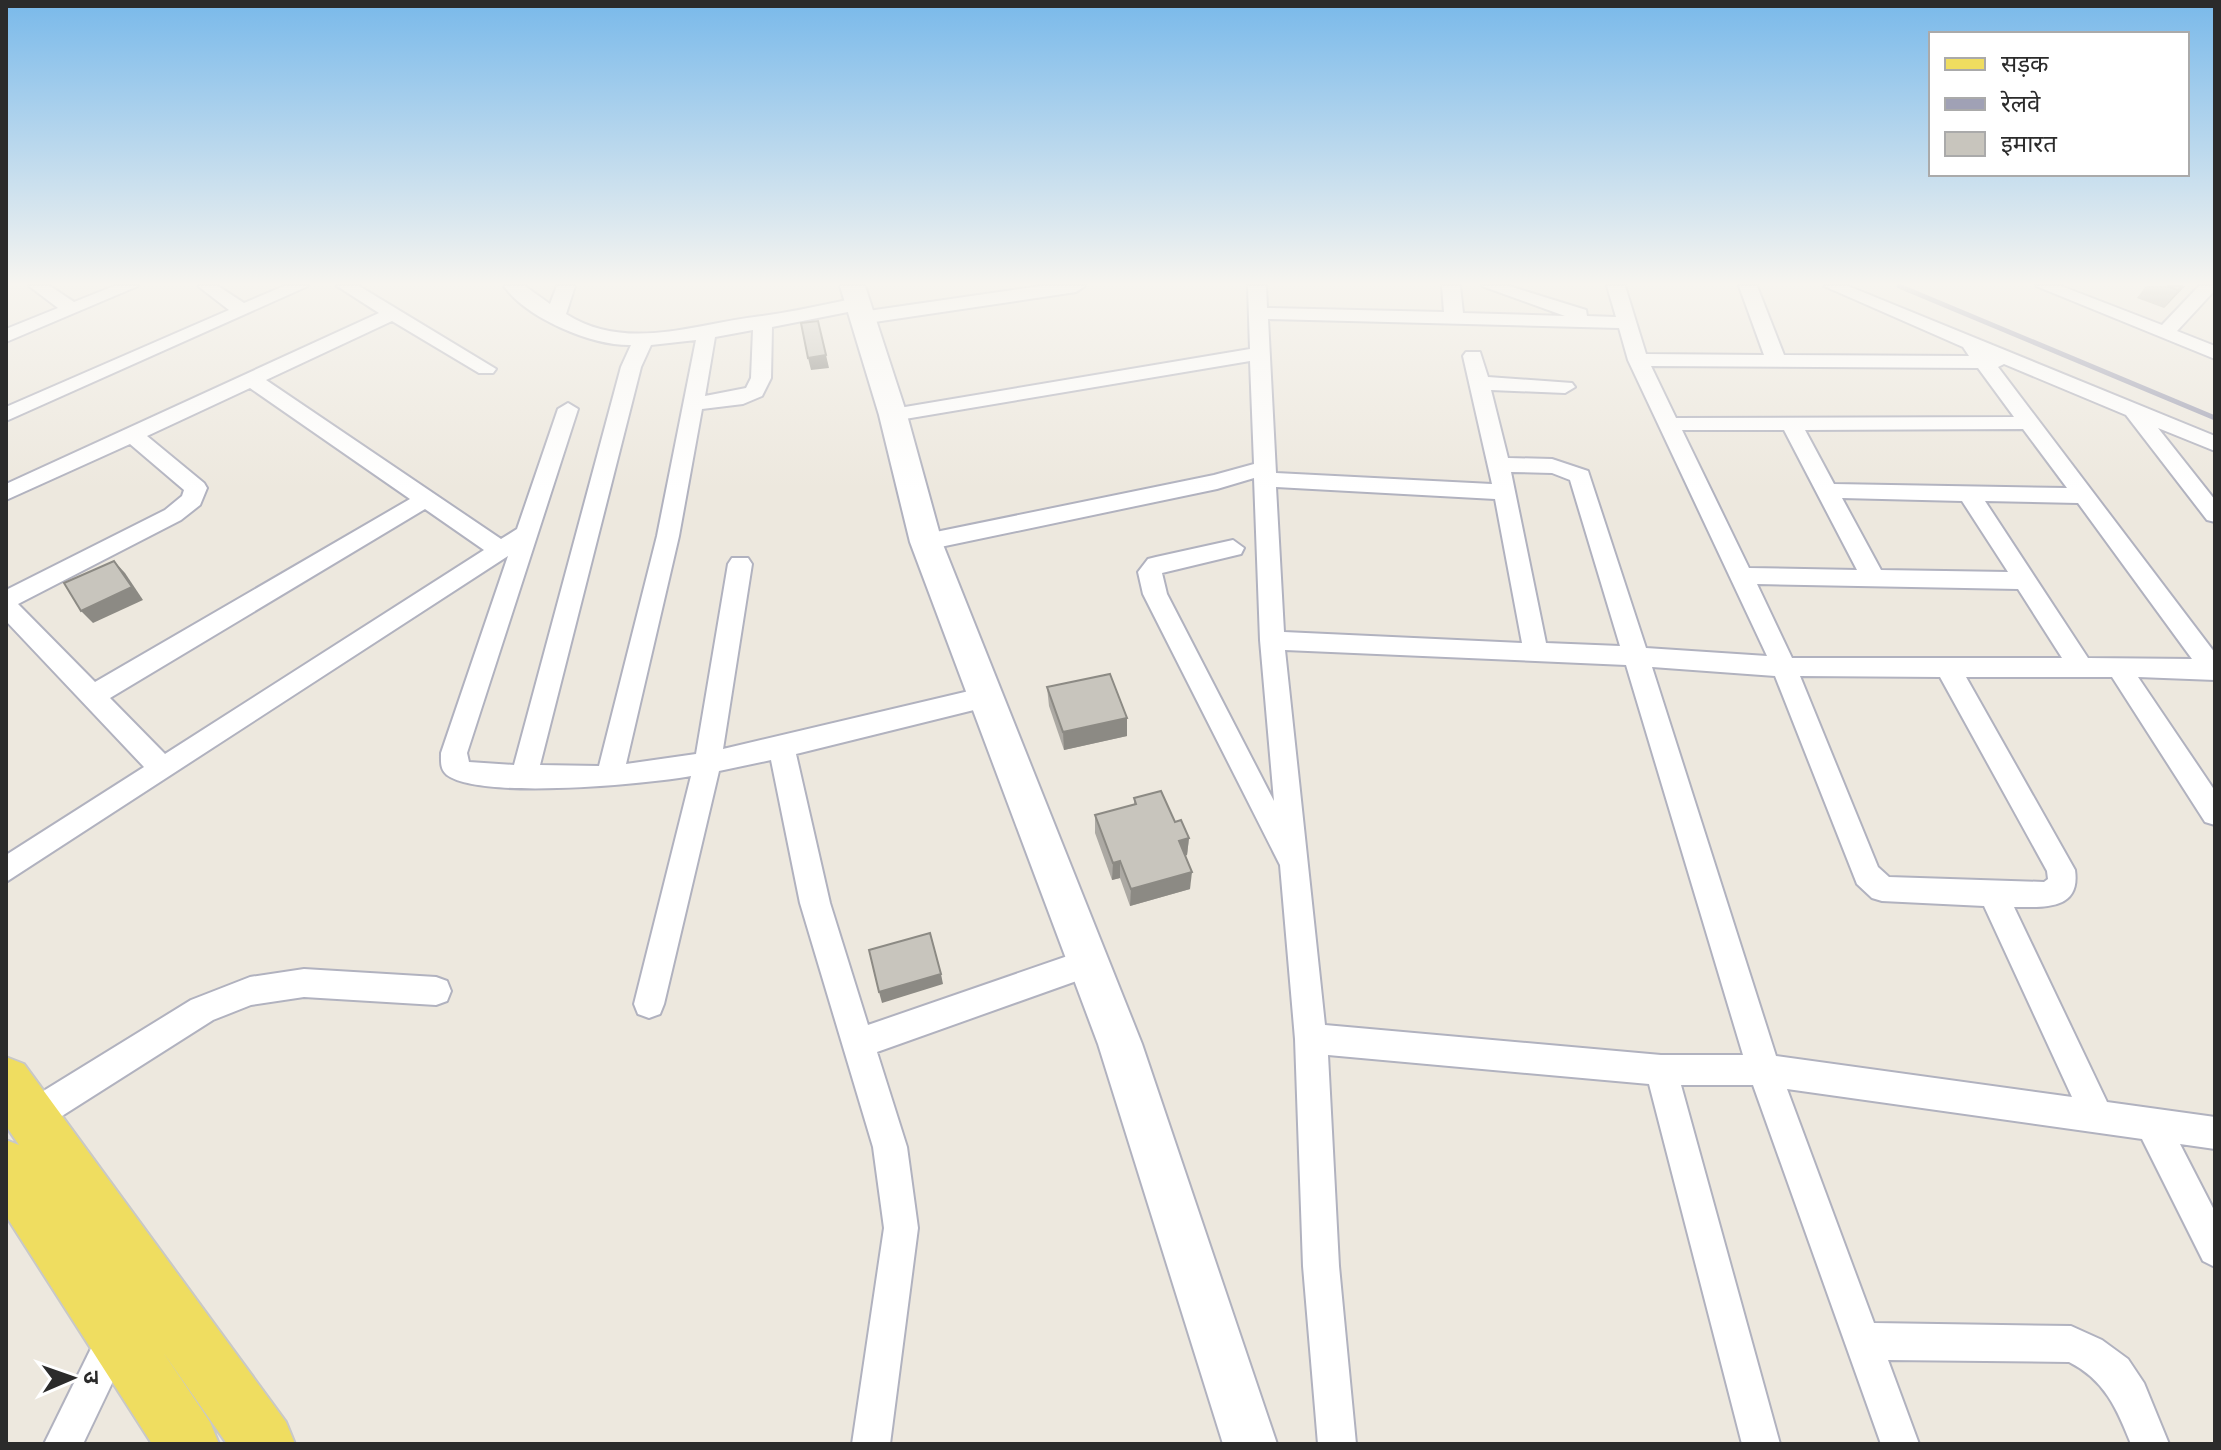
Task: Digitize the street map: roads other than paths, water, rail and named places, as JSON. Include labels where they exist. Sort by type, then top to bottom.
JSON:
[{"type":"main road","points":[[18,1099],[264,1444]]},
{"type":"main road","points":[[6,1167],[188,1444]]},
{"type":"street","points":[[6,415],[145,354]]},
{"type":"street","points":[[6,493],[308,354]]},
{"type":"street","points":[[460,354],[486,369]]},
{"type":"street","points":[[524,776],[637,354]]},
{"type":"street","points":[[610,777],[668,536],[703,354]]},
{"type":"street","points":[[693,404],[743,398],[755,392],[761,378],[762,354]]},
{"type":"street","points":[[873,354],[926,542],[1120,1044],[1250,1444]]},
{"type":"street","points":[[893,415],[1258,354],[1267,473],[1272,640],[1311,1039],[1321,1266],[1337,1444]]},
{"type":"street","points":[[1636,354],[1784,667],[1867,875],[1882,889],[1900,891],[2048,895],[2063,885],[2061,870],[1948,668]]},
{"type":"street","points":[[1773,354],[1776,361]]},
{"type":"street","points":[[1978,354],[2214,670]]},
{"type":"street","points":[[1998,354],[2215,444]]},
{"type":"street","points":[[1473,356],[1505,492],[1536,654]]},
{"type":"street","points":[[1638,360],[2019,362]]},
{"type":"street","points":[[252,380],[500,550]]},
{"type":"street","points":[[1480,383],[1565,387]]},
{"type":"street","points":[[2131,408],[2213,510]]},
{"type":"street","points":[[568,409],[454,753],[454,766],[465,772],[610,777],[781,747],[986,697]]},
{"type":"street","points":[[1669,424],[2030,423]]},
{"type":"street","points":[[1791,424],[1873,578]]},
{"type":"street","points":[[6,600],[173,515],[192,500],[196,488],[133,435]]},
{"type":"street","points":[[1499,465],[1553,466],[1572,469],[1580,476],[1606,551],[1634,656],[1764,1070],[1900,1444]]},
{"type":"street","points":[[926,542],[1267,473],[1505,492]]},
{"type":"street","points":[[1826,491],[2084,496]]},
{"type":"street","points":[[1969,494],[2081,668]]},
{"type":"street","points":[[92,696],[428,498]]},
{"type":"street","points":[[8,866],[527,533]]},
{"type":"street","points":[[1233,548],[1156,565],[1150,572],[1155,594],[1293,867]]},
{"type":"street","points":[[649,1004],[708,762],[740,564]]},
{"type":"street","points":[[1741,576],[2025,581]]},
{"type":"street","points":[[6,606],[163,769]]},
{"type":"street","points":[[1272,640],[1634,656],[1784,667],[2214,670]]},
{"type":"street","points":[[2119,668],[2215,814]]},
{"type":"street","points":[[781,747],[815,903],[890,1147],[901,1228],[871,1444]]},
{"type":"street","points":[[1993,893],[2098,1118]]},
{"type":"street","points":[[859,1043],[1088,963]]},
{"type":"street","points":[[18,1099],[202,1010],[250,991],[304,983],[436,991]]},
{"type":"street","points":[[1311,1039],[1661,1070],[1764,1070],[2215,1133]]},
{"type":"street","points":[[1661,1070],[1761,1444]]},
{"type":"street","points":[[2153,1126],[2215,1249]]},
{"type":"street","points":[[63,1444],[117,1335]]},
{"type":"street","points":[[1864,1341],[2071,1344],[2100,1356],[2124,1383],[2150,1444]]},
{"type":"railway","points":[[2061,354],[2215,418]]}]
